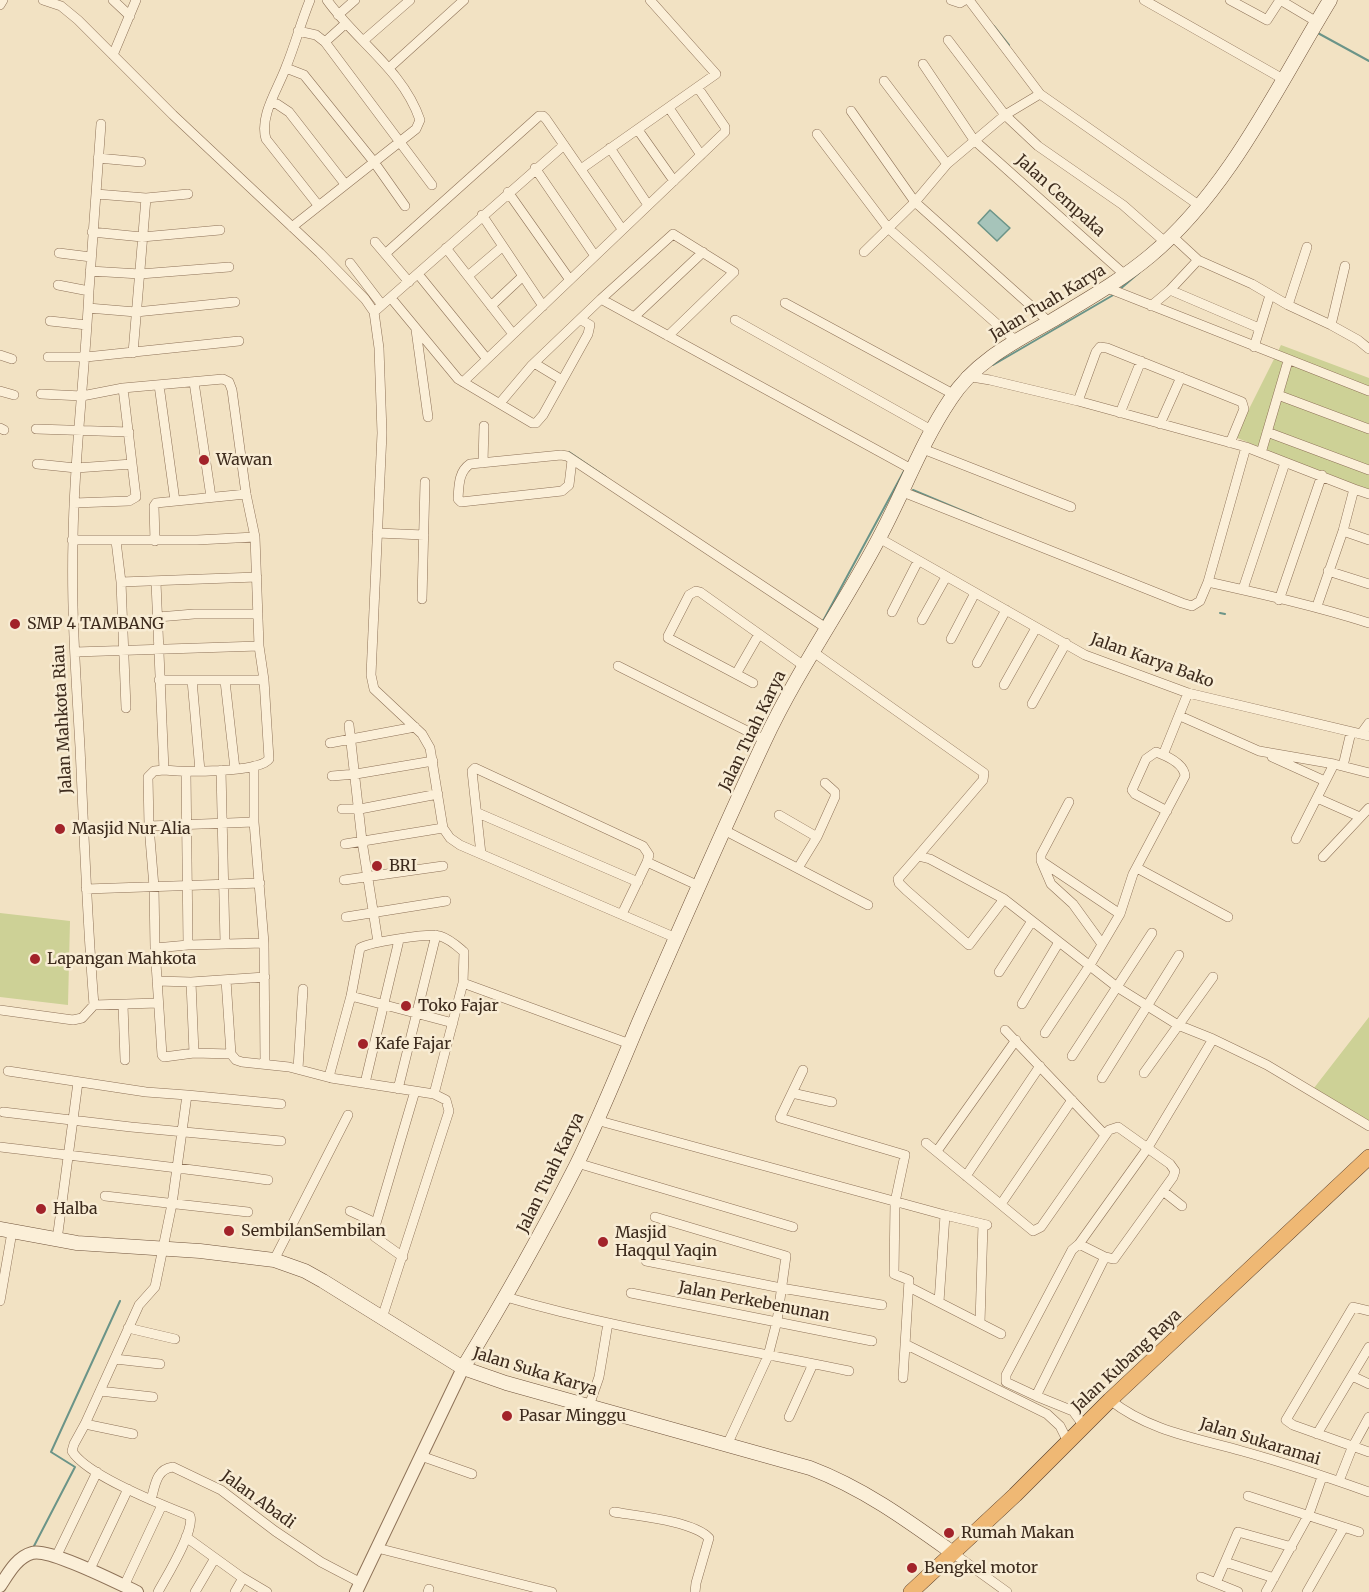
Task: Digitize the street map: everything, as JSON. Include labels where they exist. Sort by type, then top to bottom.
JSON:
[{"type":"highway","name":"Jalan Kubang Raya","points":[[911,1592],[1110,1400],[1369,1156]]},
{"type":"main road","name":"Jalan Tuah Karya","points":[[463,1368],[507,1297],[577,1163],[765,740],[812,651],[879,538],[953,394],[966,376],[1015,340],[1125,275],[1169,239],[1225,176],[1330,0]]},
{"type":"main road","name":"Jalan Suka Karya","points":[[6,1230],[57,1240],[218,1253],[274,1260],[323,1281],[463,1368],[506,1383],[810,1468],[839,1479],[894,1512],[953,1552]]},
{"type":"street","points":[[0,4],[3,0]]},
{"type":"street","points":[[44,0],[61,6],[113,55],[292,227],[365,299],[374,312],[379,348],[382,433],[371,675],[374,689],[426,741],[433,761],[443,828],[459,845],[676,938]]},
{"type":"street","points":[[113,0],[130,16]]},
{"type":"street","points":[[113,55],[136,0]]},
{"type":"street","points":[[310,0],[264,127],[266,139],[318,205]]},
{"type":"street","points":[[292,227],[416,129],[420,120],[389,68],[345,24],[327,0]]},
{"type":"street","points":[[338,15],[355,0]]},
{"type":"street","points":[[363,41],[410,0]]},
{"type":"street","points":[[446,0],[452,10]]},
{"type":"street","points":[[389,68],[464,0]]},
{"type":"street","points":[[581,169],[716,74],[650,0]]},
{"type":"street","points":[[951,0],[960,3],[967,0],[1040,94],[1200,206]]},
{"type":"street","points":[[1144,0],[1283,79]]},
{"type":"street","points":[[1230,0],[1267,21],[1280,0],[1317,21]]},
{"type":"street","points":[[325,42],[345,24]]},
{"type":"street","points":[[298,31],[316,35],[325,42],[432,185]]},
{"type":"street","points":[[948,40],[1005,116],[1038,146],[1198,260],[1367,343]]},
{"type":"street","name":"Jalan Cempaka","points":[[923,64],[974,140],[1125,275]]},
{"type":"street","points":[[286,68],[304,75],[374,162],[405,206]]},
{"type":"street","points":[[884,81],[947,164]]},
{"type":"street","points":[[463,382],[722,136],[725,127],[698,88]]},
{"type":"street","points":[[864,252],[915,202],[947,164],[1005,116],[1040,94]]},
{"type":"street","points":[[271,103],[289,112],[345,184]]},
{"type":"street","points":[[669,108],[701,155]]},
{"type":"street","points":[[851,111],[915,202],[1049,321]]},
{"type":"street","points":[[385,254],[539,116],[546,119],[622,229]]},
{"type":"street","name":"Jalan Mahkota Riau","points":[[94,1005],[86,916],[72,540],[100,124]]},
{"type":"street","points":[[638,130],[674,181]]},
{"type":"street","points":[[818,134],[888,228],[1015,340]]},
{"type":"street","points":[[374,312],[535,168],[564,145]]},
{"type":"street","points":[[610,148],[648,206]]},
{"type":"street","points":[[98,158],[141,162]]},
{"type":"street","points":[[535,168],[596,256]]},
{"type":"street","points":[[508,192],[570,280]]},
{"type":"street","points":[[96,194],[146,198],[188,194]]},
{"type":"street","points":[[133,353],[146,198]]},
{"type":"street","points":[[482,215],[543,306]]},
{"type":"street","points":[[92,232],[142,237],[220,230]]},
{"type":"street","points":[[500,403],[534,363],[672,234],[734,272],[668,336]]},
{"type":"street","points":[[375,242],[409,282]]},
{"type":"street","points":[[468,276],[502,247]]},
{"type":"street","points":[[1288,305],[1307,247]]},
{"type":"street","points":[[446,248],[513,334]]},
{"type":"street","points":[[634,317],[703,252]]},
{"type":"street","points":[[59,254],[91,257]]},
{"type":"street","points":[[1151,306],[1170,290],[1198,260]]},
{"type":"street","points":[[350,263],[382,305]]},
{"type":"street","points":[[1331,325],[1345,266]]},
{"type":"street","points":[[90,271],[140,274],[229,267]]},
{"type":"street","points":[[418,274],[487,359]]},
{"type":"street","points":[[491,306],[523,276]]},
{"type":"street","points":[[58,285],[89,291]]},
{"type":"street","points":[[1105,287],[1369,391]]},
{"type":"street","points":[[1170,290],[1259,328]]},
{"type":"street","points":[[1254,347],[1270,295]]},
{"type":"street","points":[[391,298],[447,367],[463,382],[528,422],[536,423],[590,331],[590,326],[583,321],[578,321]]},
{"type":"street","points":[[601,299],[913,470]]},
{"type":"street","points":[[88,309],[136,312],[234,302]]},
{"type":"street","points":[[785,303],[953,394]]},
{"type":"street","points":[[735,320],[933,431]]},
{"type":"street","points":[[50,321],[87,325]]},
{"type":"street","points":[[416,329],[428,417]]},
{"type":"street","points":[[48,357],[86,357],[239,341]]},
{"type":"street","points":[[1078,401],[1096,352],[1100,347],[1142,361],[1244,404],[1230,443]]},
{"type":"street","points":[[0,355],[12,358]]},
{"type":"street","points":[[1120,413],[1142,361]]},
{"type":"street","points":[[1261,453],[1288,361]]},
{"type":"street","points":[[534,363],[562,380]]},
{"type":"street","points":[[966,376],[1078,401],[1246,447],[1369,494]]},
{"type":"street","points":[[1160,424],[1181,377]]},
{"type":"street","points":[[41,394],[82,396],[123,388],[223,379],[229,382],[232,390],[246,494],[255,537],[259,646],[264,680],[269,759],[263,765],[221,771],[154,771],[148,777],[154,887],[154,948],[162,1055],[164,1057],[194,1053],[231,1054]]},
{"type":"street","points":[[194,382],[211,496]]},
{"type":"street","points":[[159,385],[175,501]]},
{"type":"street","points":[[74,503],[136,497],[123,388]]},
{"type":"street","points":[[0,391],[14,395]]},
{"type":"street","points":[[1278,395],[1369,429]]},
{"type":"street","points":[[483,463],[484,426]]},
{"type":"street","points":[[36,429],[129,432]]},
{"type":"street","points":[[1267,432],[1369,470]]},
{"type":"street","points":[[903,492],[1192,606],[1200,601],[1208,582],[1246,447]]},
{"type":"street","points":[[923,449],[1071,507]]},
{"type":"street","points":[[572,460],[569,485],[561,491],[461,502],[458,499],[465,467],[470,464],[561,455],[572,460],[826,628]]},
{"type":"street","points":[[1243,590],[1286,463]]},
{"type":"street","points":[[37,464],[76,468],[132,464]]},
{"type":"street","points":[[1280,600],[1322,476]]},
{"type":"street","points":[[422,599],[425,482]]},
{"type":"street","points":[[1317,606],[1343,531],[1354,489]]},
{"type":"street","points":[[154,541],[154,506],[156,503],[246,494]]},
{"type":"street","points":[[1343,531],[1369,540]]},
{"type":"street","points":[[377,533],[424,535]]},
{"type":"street","points":[[72,540],[154,541],[255,537]]},
{"type":"street","name":"Jalan Karya Bako","points":[[879,538],[1085,655],[1188,693],[1365,735]]},
{"type":"street","points":[[116,541],[121,582],[126,708]]},
{"type":"street","points":[[892,612],[918,561]]},
{"type":"street","points":[[1328,571],[1369,584]]},
{"type":"street","points":[[922,620],[946,577]]},
{"type":"street","points":[[121,582],[257,578]]},
{"type":"street","points":[[156,582],[164,770]]},
{"type":"street","points":[[1208,582],[1280,600],[1317,606],[1369,623]]},
{"type":"street","points":[[753,683],[668,638],[689,595],[696,591],[700,592],[804,666]]},
{"type":"street","points":[[951,639],[975,594]]},
{"type":"street","points":[[977,663],[1006,610]]},
{"type":"street","points":[[158,617],[194,614],[258,614]]},
{"type":"street","points":[[1004,685],[1036,628]]},
{"type":"street","points":[[736,674],[759,634]]},
{"type":"street","points":[[1032,704],[1066,643]]},
{"type":"street","points":[[75,652],[259,646]]},
{"type":"street","points":[[812,651],[984,773],[983,780],[898,879],[899,884],[969,945],[1004,899]]},
{"type":"street","points":[[618,666],[765,740]]},
{"type":"street","points":[[159,680],[264,680]]},
{"type":"street","points":[[192,680],[200,771]]},
{"type":"street","points":[[225,681],[235,769]]},
{"type":"street","points":[[1163,755],[1188,693]]},
{"type":"street","points":[[1180,716],[1325,781]]},
{"type":"street","points":[[1365,735],[1369,723]]},
{"type":"street","points":[[349,725],[362,841],[378,942]]},
{"type":"street","points":[[330,743],[414,727]]},
{"type":"street","points":[[1296,838],[1325,781],[1339,765],[1351,732]]},
{"type":"street","points":[[1259,751],[1339,765],[1369,773]]},
{"type":"street","points":[[1045,1033],[1120,914],[1137,868],[1167,811],[1185,773],[1181,766],[1156,752],[1150,754],[1141,768],[1132,790],[1135,794],[1167,811]]},
{"type":"street","points":[[332,776],[433,761]]},
{"type":"street","points":[[254,766],[254,822],[264,943],[265,1064]]},
{"type":"street","points":[[481,854],[472,771],[475,768],[643,846],[649,855],[622,914]]},
{"type":"street","points":[[221,771],[225,943]]},
{"type":"street","points":[[186,772],[188,945]]},
{"type":"street","points":[[798,868],[817,837],[835,796],[835,792],[825,783]]},
{"type":"street","points":[[342,809],[360,809],[438,794]]},
{"type":"street","points":[[1317,798],[1360,817]]},
{"type":"street","points":[[1069,802],[1041,855],[1042,863],[1051,884],[1073,904],[1102,944]]},
{"type":"street","points":[[1323,857],[1369,808]]},
{"type":"street","points":[[478,813],[638,882]]},
{"type":"street","points":[[779,815],[817,837]]},
{"type":"street","points":[[149,826],[254,822]]},
{"type":"street","points":[[345,844],[443,828]]},
{"type":"street","points":[[724,830],[868,905]]},
{"type":"street","points":[[918,856],[1004,899],[1117,987],[1178,1025],[1267,1065],[1369,1126]]},
{"type":"street","points":[[647,861],[699,886]]},
{"type":"street","points":[[1042,863],[1120,914]]},
{"type":"street","points":[[344,880],[443,866]]},
{"type":"street","points":[[1137,868],[1228,917]]},
{"type":"street","points":[[86,889],[260,883]]},
{"type":"street","points":[[346,917],[446,901]]},
{"type":"street","points":[[999,972],[1032,921]]},
{"type":"street","points":[[1072,1056],[1152,933]]},
{"type":"street","points":[[398,1089],[436,935]]},
{"type":"street","points":[[331,1078],[330,1073],[351,996],[360,948],[378,942],[436,935],[453,943],[464,952],[463,983],[434,1094]]},
{"type":"street","points":[[365,1083],[399,940]]},
{"type":"street","points":[[1022,1004],[1059,942]]},
{"type":"street","points":[[154,948],[264,943]]},
{"type":"street","points":[[1102,1078],[1179,955]]},
{"type":"street","points":[[1144,1073],[1213,976]]},
{"type":"street","points":[[157,981],[191,982],[265,977]]},
{"type":"street","points":[[225,980],[231,1054],[236,1060],[434,1094],[446,1100],[449,1111],[382,1318]]},
{"type":"street","points":[[191,982],[194,1053]]},
{"type":"street","points":[[463,983],[630,1044]]},
{"type":"street","points":[[298,1069],[303,989]]},
{"type":"street","points":[[351,996],[453,1023]]},
{"type":"street","points":[[0,1010],[73,1020],[82,1018],[94,1005],[158,1003]]},
{"type":"street","points":[[123,1005],[125,1060]]},
{"type":"street","points":[[1005,1030],[1106,1135]]},
{"type":"street","points":[[1084,1426],[1073,1412],[1006,1382],[1006,1375],[1072,1250],[1079,1244],[1147,1149],[1213,1039]]},
{"type":"street","points":[[936,1151],[1016,1040]]},
{"type":"street","points":[[966,1176],[1040,1066]]},
{"type":"street","points":[[803,1070],[780,1118],[905,1155],[895,1203],[894,1274],[909,1280],[903,1378]]},
{"type":"street","points":[[8,1071],[146,1092],[281,1104]]},
{"type":"street","points":[[57,1240],[78,1082]]},
{"type":"street","points":[[403,1257],[375,1237],[374,1230],[415,1091]]},
{"type":"street","points":[[792,1093],[832,1102]]},
{"type":"street","points":[[158,1592],[186,1537],[191,1521],[190,1516],[113,1482],[80,1462],[72,1451],[142,1300],[155,1287],[172,1204],[187,1095]]},
{"type":"street","points":[[1001,1204],[1072,1100]]},
{"type":"street","points":[[3,1113],[281,1141]]},
{"type":"street","points":[[274,1260],[348,1115]]},
{"type":"street","points":[[596,1120],[895,1203],[986,1224],[980,1323]]},
{"type":"street","points":[[926,1143],[1030,1229],[1038,1230],[1109,1130],[1118,1127],[1170,1164],[1175,1171],[1114,1259],[1104,1257],[1079,1244]]},
{"type":"street","points":[[0,1147],[268,1180]]},
{"type":"street","points":[[577,1163],[793,1227]]},
{"type":"street","points":[[1163,1191],[1182,1206]]},
{"type":"street","points":[[105,1196],[248,1212]]},
{"type":"street","points":[[350,1211],[376,1223]]},
{"type":"street","points":[[939,1302],[945,1215]]},
{"type":"street","points":[[655,1217],[786,1256],[777,1321],[768,1356],[727,1445]]},
{"type":"street","points":[[0,1301],[6,1230]]},
{"type":"street","points":[[1036,1396],[1104,1257]]},
{"type":"street","points":[[646,1261],[882,1305]]},
{"type":"street","points":[[909,1287],[1001,1334]]},
{"type":"street","name":"Jalan Perkebenunan","points":[[631,1293],[872,1341]]},
{"type":"street","points":[[507,1297],[550,1310],[608,1323],[849,1371]]},
{"type":"street","points":[[1369,1311],[1353,1307],[1286,1420],[1293,1425],[1352,1448],[1369,1452]]},
{"type":"street","points":[[589,1406],[599,1377],[608,1323]]},
{"type":"street","points":[[128,1328],[175,1339]]},
{"type":"street","points":[[905,1344],[1047,1414],[1060,1426],[1068,1442]]},
{"type":"street","points":[[1317,1434],[1369,1347]]},
{"type":"street","points":[[115,1359],[160,1364]]},
{"type":"street","points":[[789,1417],[813,1364]]},
{"type":"street","name":"Jalan Tuah Karya","points":[[358,1587],[463,1368]]},
{"type":"street","points":[[1352,1376],[1369,1384]]},
{"type":"street","points":[[100,1391],[153,1397]]},
{"type":"street","name":"Jalan Sukaramai","points":[[1110,1400],[1127,1413],[1171,1433],[1242,1451],[1369,1492]]},
{"type":"street","points":[[1339,1481],[1352,1448],[1369,1417]]},
{"type":"street","points":[[85,1424],[133,1434]]},
{"type":"street","points":[[421,1456],[472,1474]]},
{"type":"street","name":"Jalan Abadi","points":[[151,1500],[158,1475],[166,1468],[173,1467],[221,1490],[240,1506],[358,1587]]},
{"type":"street","points":[[56,1557],[97,1472]]},
{"type":"street","points":[[1266,1592],[1309,1514],[1322,1477]]},
{"type":"street","points":[[89,1571],[128,1489]]},
{"type":"street","points":[[1248,1496],[1359,1532]]},
{"type":"street","points":[[124,1586],[162,1505]]},
{"type":"street","points":[[614,1512],[688,1526],[703,1532],[709,1538],[695,1592]]},
{"type":"street","points":[[1306,1592],[1344,1527]]},
{"type":"street","points":[[1216,1583],[1236,1534],[1241,1531],[1292,1547]]},
{"type":"street","points":[[186,1537],[243,1578],[267,1592]]},
{"type":"street","points":[[377,1548],[552,1592]]},
{"type":"street","points":[[0,1586],[13,1567],[30,1553],[40,1552],[136,1592]]},
{"type":"street","points":[[953,1552],[1006,1592]]},
{"type":"street","points":[[195,1592],[215,1558]]},
{"type":"street","points":[[1225,1562],[1274,1578]]},
{"type":"street","points":[[1201,1577],[1238,1592]]},
{"type":"street","points":[[235,1592],[243,1578]]},
{"type":"green space","points":[[1281,345],[1369,378],[1369,492],[1235,437]]},
{"type":"green space","name":"Lapangan Mahkota","points":[[0,913],[70,921],[68,1005],[0,997]]},
{"type":"green space","points":[[1369,1017],[1369,1123],[1314,1088]]},
{"type":"water","points":[[990,210],[1010,228],[997,241],[978,223]]},
{"type":"waterway","points":[[994,26],[1009,45]]},
{"type":"waterway","points":[[1316,32],[1369,61]]},
{"type":"waterway","points":[[1119,290],[1140,272]]},
{"type":"waterway","points":[[993,365],[1115,294]]},
{"type":"waterway","points":[[569,452],[606,477]]},
{"type":"waterway","points":[[821,620],[823,621],[904,471]]},
{"type":"waterway","points":[[913,490],[982,519]]},
{"type":"waterway","points":[[1220,613],[1225,614]]},
{"type":"waterway","points":[[34,1546],[75,1467],[51,1452],[120,1301]]},
{"type":"place","name":"Wawan","points":[[204,460]]},
{"type":"place","name":"SMP 4 TAMBANG","points":[[15,624]]},
{"type":"place","name":"Masjid Nur Alia","points":[[60,829]]},
{"type":"place","name":"BRI","points":[[377,866]]},
{"type":"place","name":"Lapangan Mahkota","points":[[35,959]]},
{"type":"place","name":"Toko Fajar","points":[[406,1006]]},
{"type":"place","name":"Kafe Fajar","points":[[363,1044]]},
{"type":"place","name":"Halba","points":[[41,1209]]},
{"type":"place","name":"SembilanSembilan","points":[[229,1231]]},
{"type":"place","name":"Masjid Haqqul Yaqin","points":[[603,1242]]},
{"type":"place","name":"Pasar Minggu","points":[[507,1416]]},
{"type":"place","name":"Rumah Makan","points":[[949,1533]]},
{"type":"place","name":"Bengkel motor","points":[[912,1568]]}]
